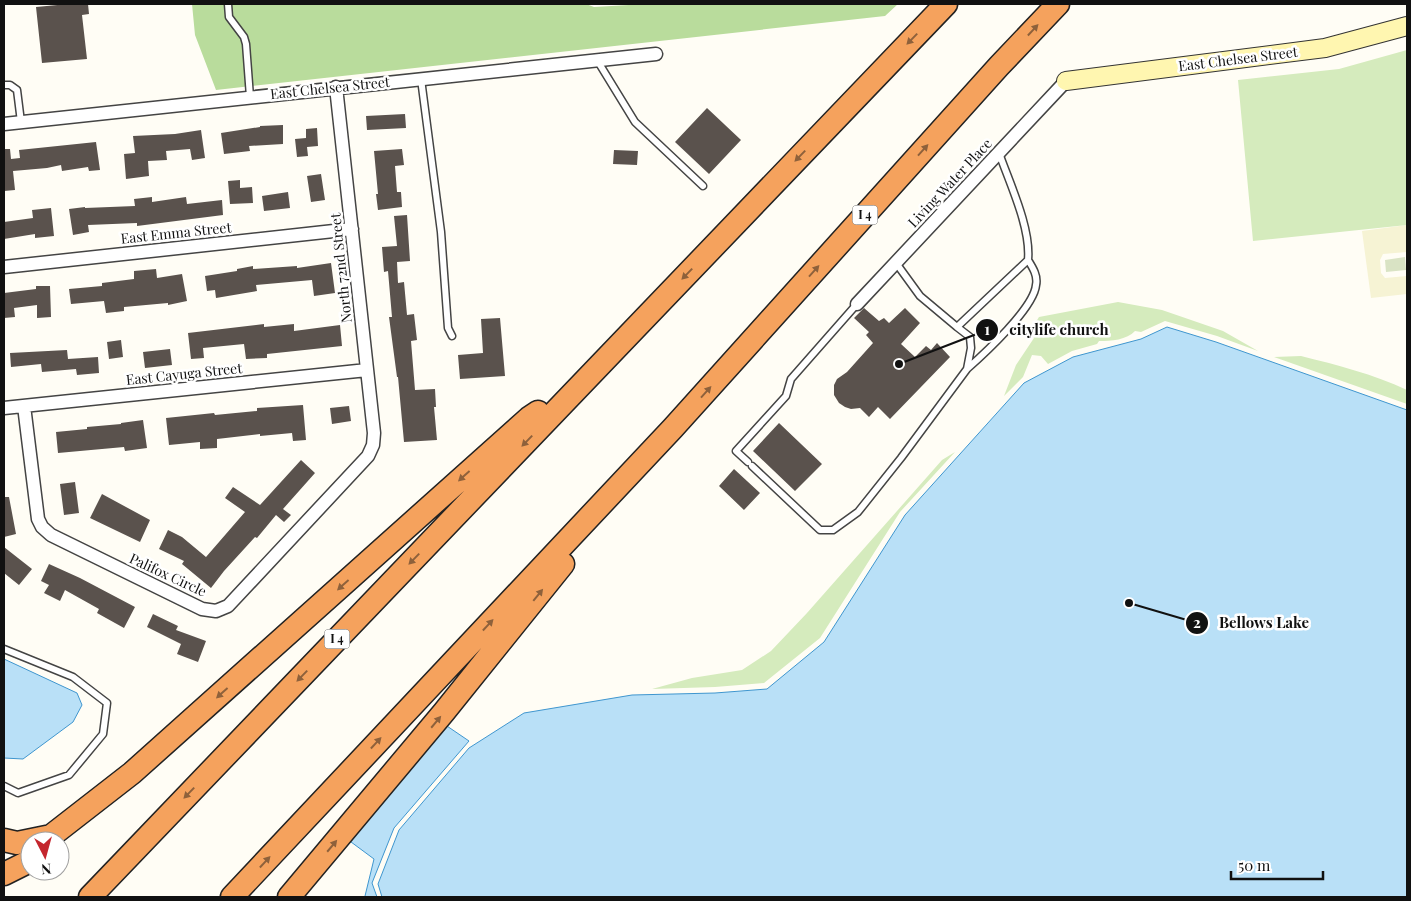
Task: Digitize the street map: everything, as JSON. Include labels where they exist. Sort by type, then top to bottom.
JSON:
[{"type":"highway","name":"I 4","points":[[90,897],[946,4]]},
{"type":"highway","name":"I 4","points":[[232,897],[673,428],[999,66],[1058,4]]},
{"type":"highway","points":[[70,836],[132,773],[529,418],[585,381]]},
{"type":"highway","points":[[289,897],[450,705],[673,428]]},
{"type":"highway","points":[[4,840],[17,843],[51,836],[132,773]]},
{"type":"highway","points":[[4,874],[20,866]]},
{"type":"street","name":"East Chelsea Street","points":[[1066,81],[1325,48],[1407,26]]},
{"type":"street","name":"East Chelsea Street","points":[[4,124],[656,54]]},
{"type":"street","name":"Living Water Place","points":[[857,304],[1066,81]]},
{"type":"street","name":"North 72nd Street","points":[[336,87],[374,433],[373,445]]},
{"type":"street","name":"East Emma Street","points":[[4,267],[352,229]]},
{"type":"street","name":"East Cayuga Street","points":[[4,408],[367,370]]},
{"type":"street","name":"Palifox Circle","points":[[24,406],[38,518],[42,527],[51,536],[202,609],[216,611],[228,606],[368,456],[373,445]]},
{"type":"lane","points":[[228,4],[230,17],[244,37],[246,44],[250,97]]},
{"type":"lane","points":[[597,60],[634,122],[703,186]]},
{"type":"lane","points":[[421,79],[441,232],[448,328],[452,336]]},
{"type":"lane","points":[[4,86],[10,85],[16,90],[21,122]]},
{"type":"lane","points":[[857,304],[791,379],[786,396],[736,450],[820,530],[833,530],[858,512],[967,370],[1002,335],[1026,306],[1036,287],[1036,276],[1028,260],[1030,246],[1024,224],[999,153]]},
{"type":"lane","points":[[957,327],[1028,260]]},
{"type":"lane","points":[[896,263],[920,296],[970,337],[971,348],[967,370]]},
{"type":"lane","points":[[4,649],[73,677],[107,703],[103,734],[69,775],[18,793],[4,786]]},
{"type":"shaded area","points":[[1407,225],[1407,252],[1383,254],[1380,260],[1381,273],[1385,278],[1407,276],[1407,294],[1371,298],[1362,231]]},
{"type":"green space","points":[[192,4],[586,4],[594,7],[646,4],[898,4],[885,16],[216,90],[195,35]]},
{"type":"green space","points":[[1407,50],[1407,225],[1253,241],[1238,80],[1339,69]]},
{"type":"green space","points":[[1405,257],[1406,270],[1386,272],[1385,260]]},
{"type":"green space","points":[[1118,302],[1162,310],[1223,331],[1258,351],[1217,336],[1165,321],[1141,332],[1135,331],[1123,338],[1099,341],[1097,344],[1072,351],[1048,364],[1041,356],[1032,355],[1023,377],[1004,396],[1016,365],[1034,338],[1031,333],[1039,317]]},
{"type":"green space","points":[[1301,356],[1341,366],[1394,384],[1407,390],[1407,404],[1274,357]]},
{"type":"green space","points":[[955,452],[900,512],[820,638],[764,683],[652,689],[692,678],[742,670],[771,651],[942,460]]},
{"type":"water","points":[[1167,327],[1216,342],[1407,410],[1407,897],[382,897],[378,884],[399,830],[469,748],[524,713],[632,695],[715,693],[767,689],[824,642],[905,515],[1024,383],[1073,357],[1141,339]]},
{"type":"water","points":[[4,659],[77,693],[82,705],[73,722],[23,759],[4,758]]},
{"type":"water","points":[[444,724],[469,741],[394,828],[372,883],[377,897],[366,897],[374,859],[347,839]]},
{"type":"building","points":[[88,4],[89,14],[82,15],[87,59],[42,63],[36,7]]},
{"type":"building","points":[[707,108],[741,140],[709,174],[675,142]]},
{"type":"building","points":[[405,114],[406,128],[367,130],[366,116]]},
{"type":"building","points":[[283,125],[283,144],[249,146],[250,151],[224,154],[221,133],[260,126]]},
{"type":"building","points":[[317,128],[318,146],[307,147],[308,156],[297,157],[295,139],[306,138],[306,129]]},
{"type":"building","points":[[201,130],[205,158],[192,160],[190,149],[166,151],[167,160],[148,161],[149,176],[126,179],[124,154],[135,153],[133,136],[175,134]]},
{"type":"building","points":[[96,142],[100,170],[89,171],[88,167],[62,171],[61,165],[13,171],[15,190],[4,191],[4,149],[10,149],[11,159],[20,158],[19,150]]},
{"type":"building","points":[[402,149],[404,165],[395,166],[397,192],[401,192],[402,207],[378,210],[374,151]]},
{"type":"building","points":[[614,150],[638,151],[637,165],[613,164]]},
{"type":"building","points":[[321,174],[325,200],[311,202],[307,176]]},
{"type":"building","points":[[240,180],[240,188],[252,187],[253,203],[230,204],[228,181]]},
{"type":"building","points":[[288,192],[290,208],[264,211],[262,196]]},
{"type":"building","points":[[152,197],[152,202],[186,197],[187,204],[222,200],[223,215],[137,226],[137,223],[88,225],[89,232],[73,235],[69,209],[135,206],[134,199]]},
{"type":"building","points":[[51,208],[54,236],[35,238],[35,234],[4,239],[4,222],[33,218],[32,210]]},
{"type":"building","points":[[407,215],[410,261],[397,262],[398,283],[404,282],[407,315],[414,314],[417,340],[411,341],[415,390],[435,389],[436,407],[434,407],[437,440],[404,442],[398,377],[389,317],[392,317],[388,271],[384,272],[382,247],[397,246],[394,216]]},
{"type":"building","points":[[331,263],[335,293],[314,296],[312,280],[256,285],[257,291],[216,298],[215,290],[207,291],[205,276],[237,271],[237,269],[253,266],[253,269],[297,266],[297,268]]},
{"type":"building","points":[[156,269],[157,278],[182,274],[187,301],[168,305],[168,303],[124,307],[124,311],[106,313],[104,301],[71,304],[69,289],[102,286],[102,283],[134,279],[134,271]]},
{"type":"building","points":[[36,286],[50,286],[51,317],[37,318],[37,305],[14,308],[15,317],[4,318],[4,293],[36,289]]},
{"type":"building","points":[[864,308],[879,321],[884,318],[889,323],[905,308],[920,323],[901,344],[915,357],[926,346],[931,350],[937,343],[950,357],[890,419],[878,407],[869,417],[860,408],[851,409],[845,407],[839,403],[834,395],[834,385],[837,379],[847,372],[873,343],[866,335],[869,332],[854,318]]},
{"type":"building","points":[[500,318],[505,376],[460,379],[458,355],[483,353],[481,319]]},
{"type":"building","points":[[264,324],[264,327],[294,324],[294,331],[340,325],[342,346],[267,354],[267,358],[246,359],[244,344],[203,348],[204,358],[191,359],[188,333]]},
{"type":"building","points":[[121,340],[123,357],[109,359],[107,342]]},
{"type":"building","points":[[170,349],[172,365],[145,368],[143,352]]},
{"type":"building","points":[[67,350],[68,359],[98,357],[99,373],[77,375],[76,369],[42,372],[41,364],[11,367],[10,353]]},
{"type":"building","points":[[303,405],[306,440],[293,441],[292,433],[260,436],[260,434],[217,439],[217,448],[200,449],[200,442],[169,445],[166,418],[214,413],[215,415],[257,411],[257,408]]},
{"type":"building","points":[[349,406],[351,421],[332,424],[330,408]]},
{"type":"building","points":[[143,420],[147,448],[125,451],[124,447],[58,453],[56,432]]},
{"type":"building","points":[[779,423],[822,464],[795,491],[753,451]]},
{"type":"building","points":[[301,460],[315,473],[283,509],[291,515],[284,522],[276,515],[257,538],[255,537],[224,571],[211,588],[182,564],[184,561],[159,549],[168,530],[182,537],[206,557],[245,512],[225,498],[233,487],[260,505]]},
{"type":"building","points":[[734,469],[760,493],[744,510],[719,486]]},
{"type":"building","points":[[75,482],[79,513],[64,515],[60,484]]},
{"type":"building","points":[[102,494],[150,520],[140,542],[90,518]]},
{"type":"building","points":[[4,497],[9,497],[16,534],[4,537]]},
{"type":"building","points":[[4,547],[32,569],[19,585],[4,573]]},
{"type":"building","points":[[49,564],[135,607],[124,628],[97,613],[99,609],[65,590],[60,601],[44,593],[49,585],[41,581]]},
{"type":"building","points":[[153,614],[178,626],[176,630],[206,641],[198,662],[177,654],[181,644],[147,627]]},
{"type":"place","name":"citylife church","points":[[899,364]]},
{"type":"place","name":"Bellows Lake","points":[[1129,603]]}]
